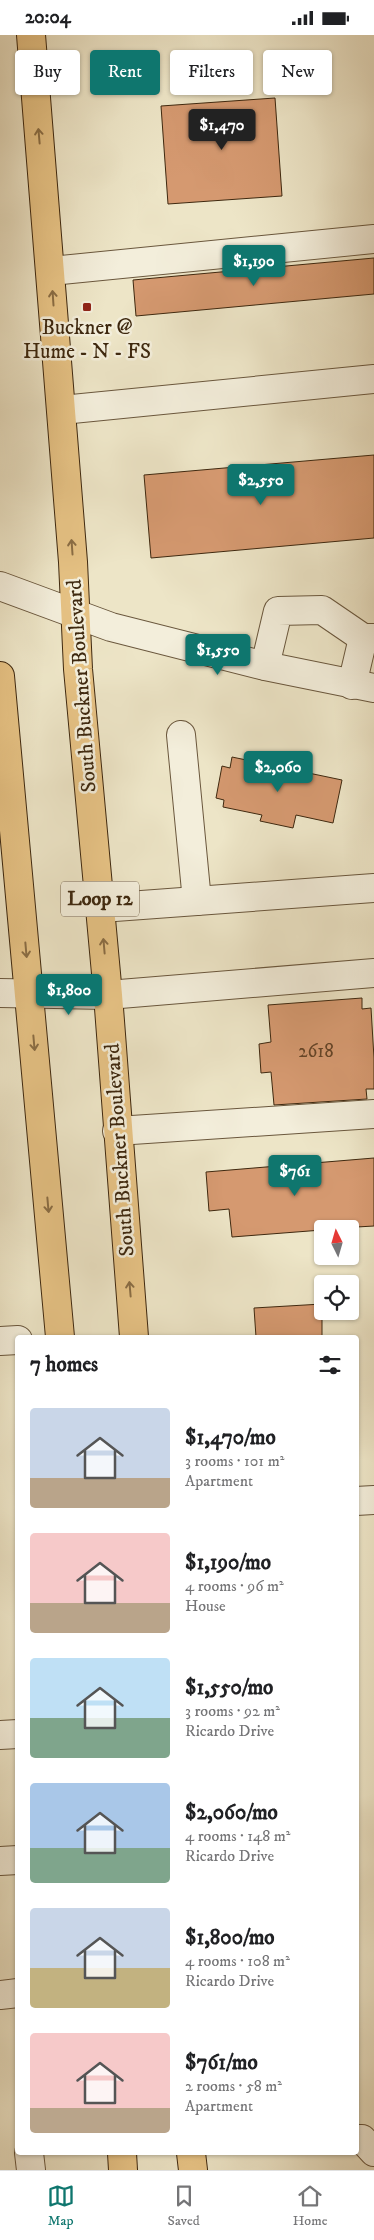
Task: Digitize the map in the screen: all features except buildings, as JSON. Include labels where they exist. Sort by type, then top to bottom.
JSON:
[{"type":"main road","name":"South Buckner Boulevard","points":[[31,35],[62,410],[78,669],[101,908],[134,1335]]},
{"type":"main road","points":[[0,676],[9,870],[30,994],[55,1335]]},
{"type":"main road","points":[[122,2155],[123,2170]]},
{"type":"main road","points":[[191,2155],[193,2170]]},
{"type":"street","points":[[51,271],[374,239]]},
{"type":"street","points":[[62,410],[374,379]]},
{"type":"street","points":[[0,586],[111,627],[265,666],[363,686],[369,638],[322,610],[278,611],[265,666]]},
{"type":"street","points":[[181,735],[197,901]]},
{"type":"street","points":[[101,908],[374,888]]},
{"type":"street","points":[[0,993],[108,995],[374,973]]},
{"type":"street","points":[[117,1131],[374,1114]]},
{"type":"street","points":[[0,1341],[15,1340]]},
{"type":"street","points":[[359,1501],[374,1500]]},
{"type":"street","points":[[0,1735],[15,1734]]},
{"type":"street","points":[[0,1861],[15,1860]]},
{"type":"street","points":[[0,1995],[15,1993]]},
{"type":"street","points":[[359,2139],[362,2139],[374,2152]]},
{"type":"street","points":[[29,2155],[30,2170]]},
{"type":"place","name":"Buckner @ Hume - N - FS","points":[[87,307]]}]
